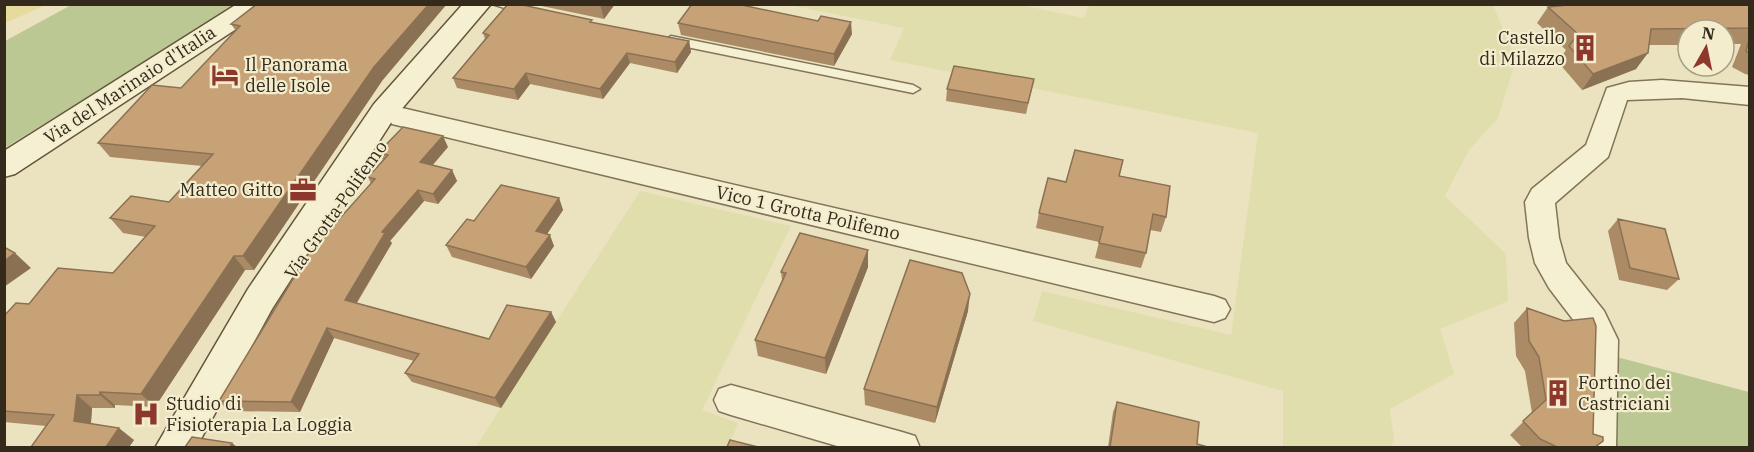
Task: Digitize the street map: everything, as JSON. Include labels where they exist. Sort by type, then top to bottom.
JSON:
[{"type":"street","name":"Via del Marinaio d'Italia","points":[[4,166],[256,4]]},
{"type":"street","name":"Via Grotta Polifemo","points":[[182,436],[260,299],[384,111],[478,4]]},
{"type":"street","name":"Via Grotta Polifemo","points":[[182,436],[340,201],[402,117],[498,4]]},
{"type":"street","points":[[1598,447],[1600,340],[1598,329],[1577,298],[1554,271],[1547,252],[1540,202],[1542,197],[1598,150],[1616,94],[1628,90],[1686,91],[1749,96]]},
{"type":"street","name":"Vico 1 Grotta Polifemo","points":[[402,117],[1214,309]]},
{"type":"street","points":[[730,400],[902,447]]},
{"type":"lane","points":[[498,4],[532,12]]},
{"type":"lane","points":[[659,37],[913,89]]},
{"type":"shaded area","points":[[1016,4],[1084,18],[1089,4],[1493,5],[1516,60],[1498,118],[1469,150],[1445,196],[1506,254],[1508,301],[1440,329],[1454,374],[1390,409],[1394,439],[1391,447],[1283,447],[1283,391],[1033,321],[1042,291],[1231,335],[1258,133],[890,60],[904,28],[789,5]]},
{"type":"shaded area","points":[[640,191],[791,226],[702,410],[738,423],[728,447],[475,448]]},
{"type":"green space","points":[[73,4],[236,5],[5,148],[5,41]]},
{"type":"green space","points":[[1613,356],[1749,392],[1749,447],[1611,448]]},
{"type":"sand","points":[[5,4],[46,4],[46,5],[5,23]]},
{"type":"building","points":[[257,4],[429,4],[374,67],[243,256],[234,256],[141,394],[100,392],[100,395],[77,395],[74,421],[119,428],[106,447],[31,447],[54,415],[4,411],[4,316],[16,303],[29,304],[58,268],[113,273],[155,226],[110,218],[131,196],[169,202],[213,154],[98,143],[152,85],[181,88],[240,26],[231,24]]},
{"type":"building","points":[[508,4],[518,4],[592,20],[590,22],[689,41],[675,62],[627,53],[600,89],[526,73],[514,89],[453,78],[489,35],[483,33]]},
{"type":"building","points":[[692,4],[737,4],[818,21],[821,16],[851,22],[834,54],[678,23]]},
{"type":"building","points":[[1577,4],[1749,4],[1749,28],[1736,28],[1736,18],[1676,18],[1676,29],[1651,29],[1648,53],[1593,74],[1569,46],[1578,34],[1548,7]]},
{"type":"building","points":[[954,66],[1034,79],[1028,103],[947,89]]},
{"type":"building","points":[[403,127],[443,136],[420,162],[452,170],[433,194],[418,190],[382,232],[385,233],[345,300],[489,339],[507,305],[551,312],[495,398],[405,373],[419,354],[327,328],[291,402],[219,401],[308,254],[375,179],[368,177],[388,155],[379,152]]},
{"type":"building","points":[[1075,150],[1123,160],[1119,176],[1170,186],[1166,217],[1153,214],[1146,253],[1099,243],[1103,227],[1039,213],[1048,178],[1066,182]]},
{"type":"building","points":[[501,185],[559,198],[536,231],[550,235],[526,267],[446,245],[467,219],[474,221]]},
{"type":"building","points":[[1618,219],[1665,229],[1679,279],[1630,268]]},
{"type":"building","points":[[800,233],[868,250],[825,358],[755,340],[786,273],[781,272]]},
{"type":"building","points":[[4,247],[15,253],[4,261]]},
{"type":"building","points":[[910,260],[962,273],[970,294],[937,407],[864,389]]},
{"type":"building","name":"Fortino dei Castriciani","points":[[1527,308],[1564,321],[1593,318],[1596,326],[1593,434],[1603,437],[1603,441],[1595,447],[1557,447],[1540,439],[1523,421],[1546,400],[1539,357],[1529,341]]},
{"type":"building","points":[[1117,402],[1199,422],[1197,444],[1208,447],[1110,447]]},
{"type":"building","points":[[192,437],[232,443],[230,447],[185,447]]},
{"type":"building","points":[[730,440],[758,447],[727,447]]},
{"type":"place","name":"Castello di Milazzo","points":[[1585,48]]},
{"type":"place","name":"Il Panorama delle Isole","points":[[225,75]]},
{"type":"place","name":"Matteo Gitto","points":[[303,190]]},
{"type":"place","name":"Fortino dei Castriciani","points":[[1558,393]]},
{"type":"place","name":"Studio di Fisioterapia La Loggia","points":[[146,414]]}]
